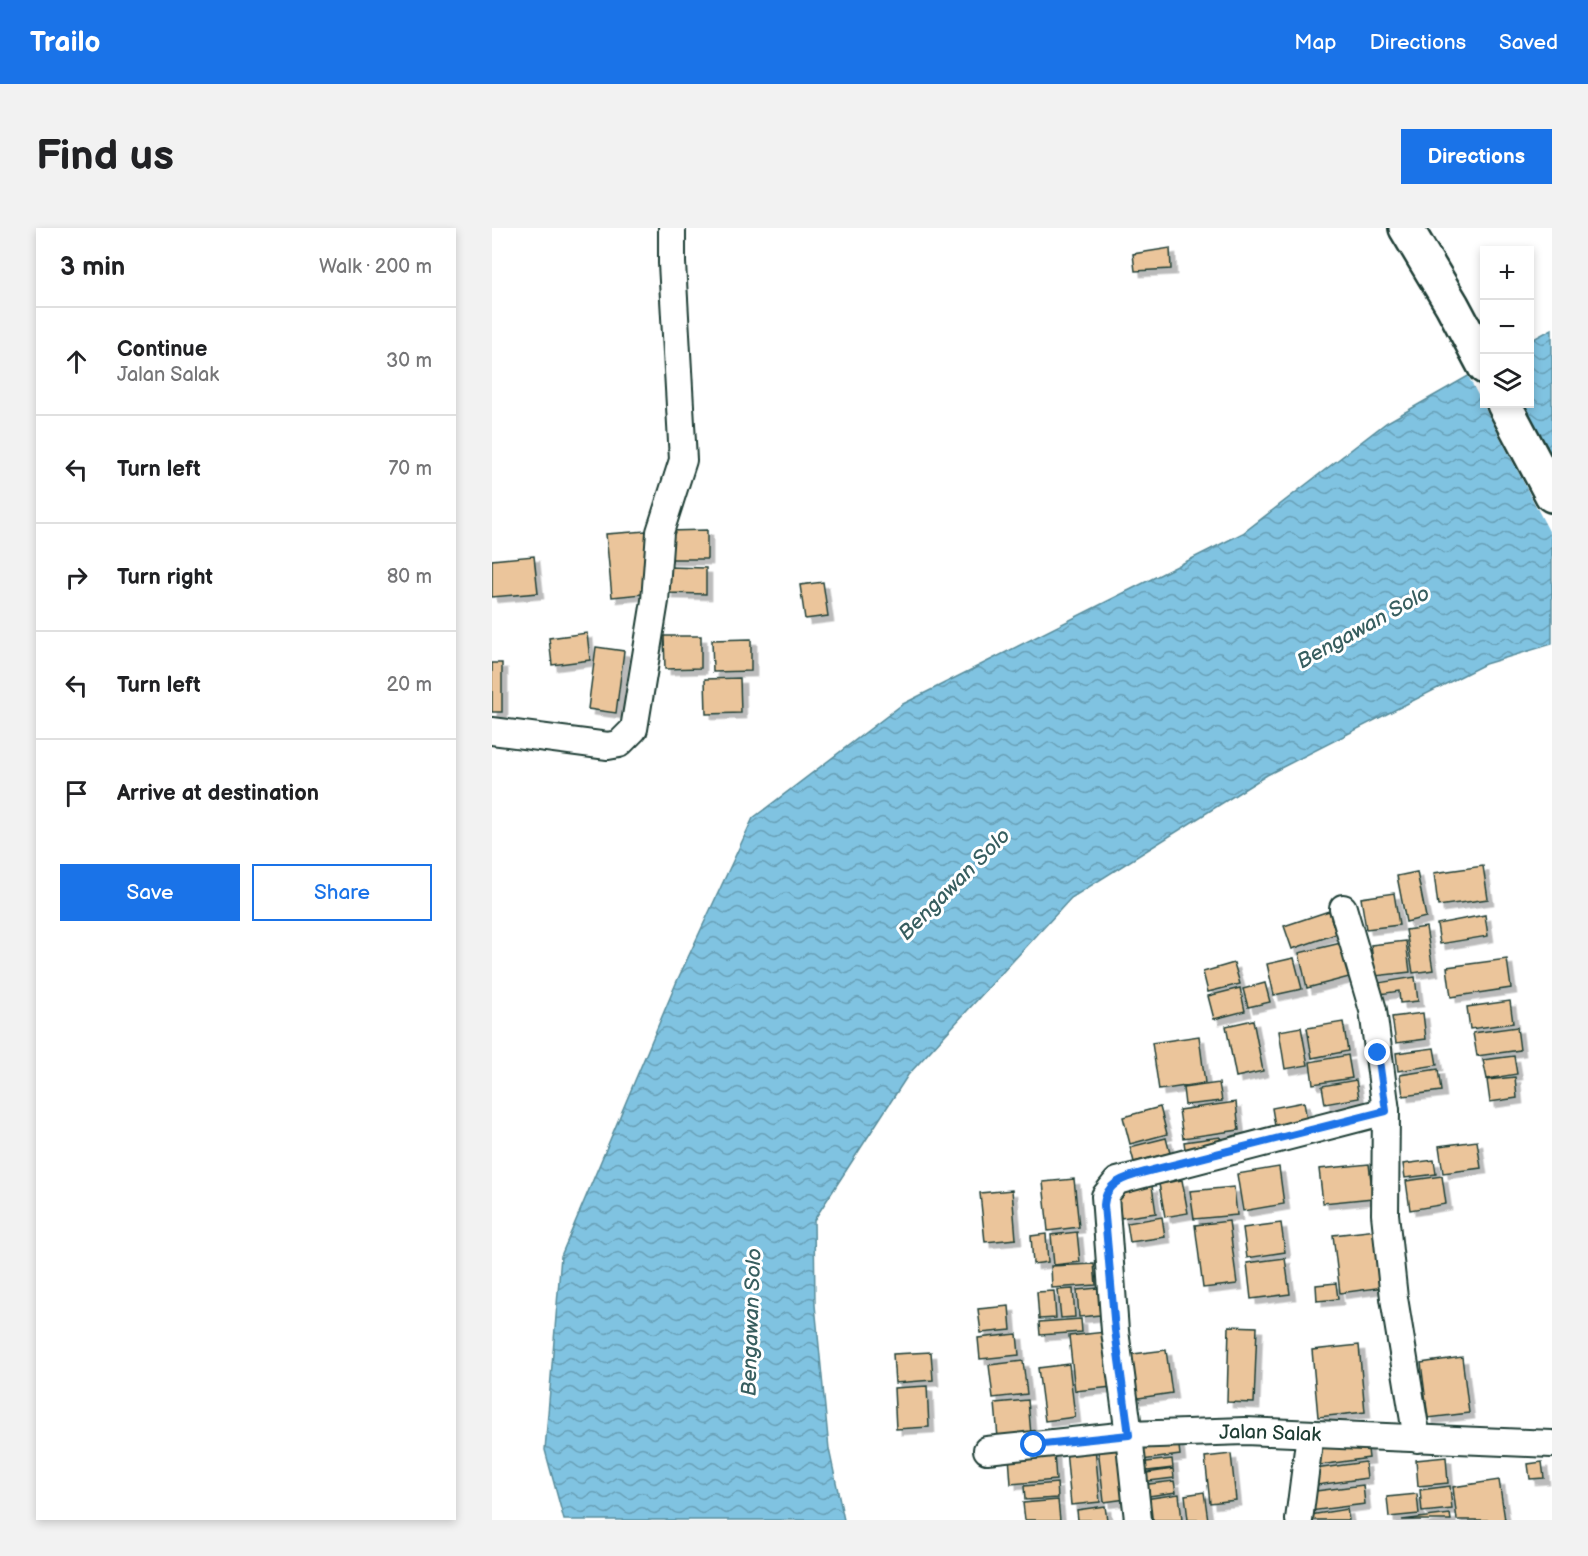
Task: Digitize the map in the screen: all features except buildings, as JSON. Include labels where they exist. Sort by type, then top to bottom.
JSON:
[{"type":"street","points":[[492,731],[608,746],[619,744],[634,729],[656,601],[660,532],[683,460],[672,228]]},
{"type":"street","points":[[1406,228],[1480,358]]},
{"type":"street","points":[[1506,408],[1552,495]]},
{"type":"street","points":[[1343,908],[1373,1010],[1386,1111],[1385,1214],[1394,1298],[1417,1438]]},
{"type":"street","points":[[1138,1520],[1115,1330],[1104,1205],[1109,1188],[1117,1181],[1153,1170],[1386,1111]]},
{"type":"street","name":"Jalan Salak","points":[[987,1450],[1129,1435],[1224,1431],[1552,1444]]},
{"type":"street","points":[[1299,1520],[1310,1434]]},
{"type":"water","name":"Bengawan Solo","points":[[1552,329],[1552,644],[1485,664],[1267,775],[1071,898],[908,1075],[814,1220],[815,1305],[829,1449],[844,1520],[564,1520],[545,1450],[561,1256],[677,981],[753,818],[903,704],[1243,533],[1386,423],[1480,369],[1480,408],[1534,408],[1534,339]]},
{"type":"pier","points":[[1480,366],[1480,399],[1467,374]]},
{"type":"pier","points":[[1485,408],[1524,408],[1552,460],[1552,537]]},
{"type":"route","points":[[1034,1445],[1129,1435],[1115,1330],[1104,1205],[1109,1188],[1117,1181],[1153,1170],[1386,1111],[1378,1053]]}]
